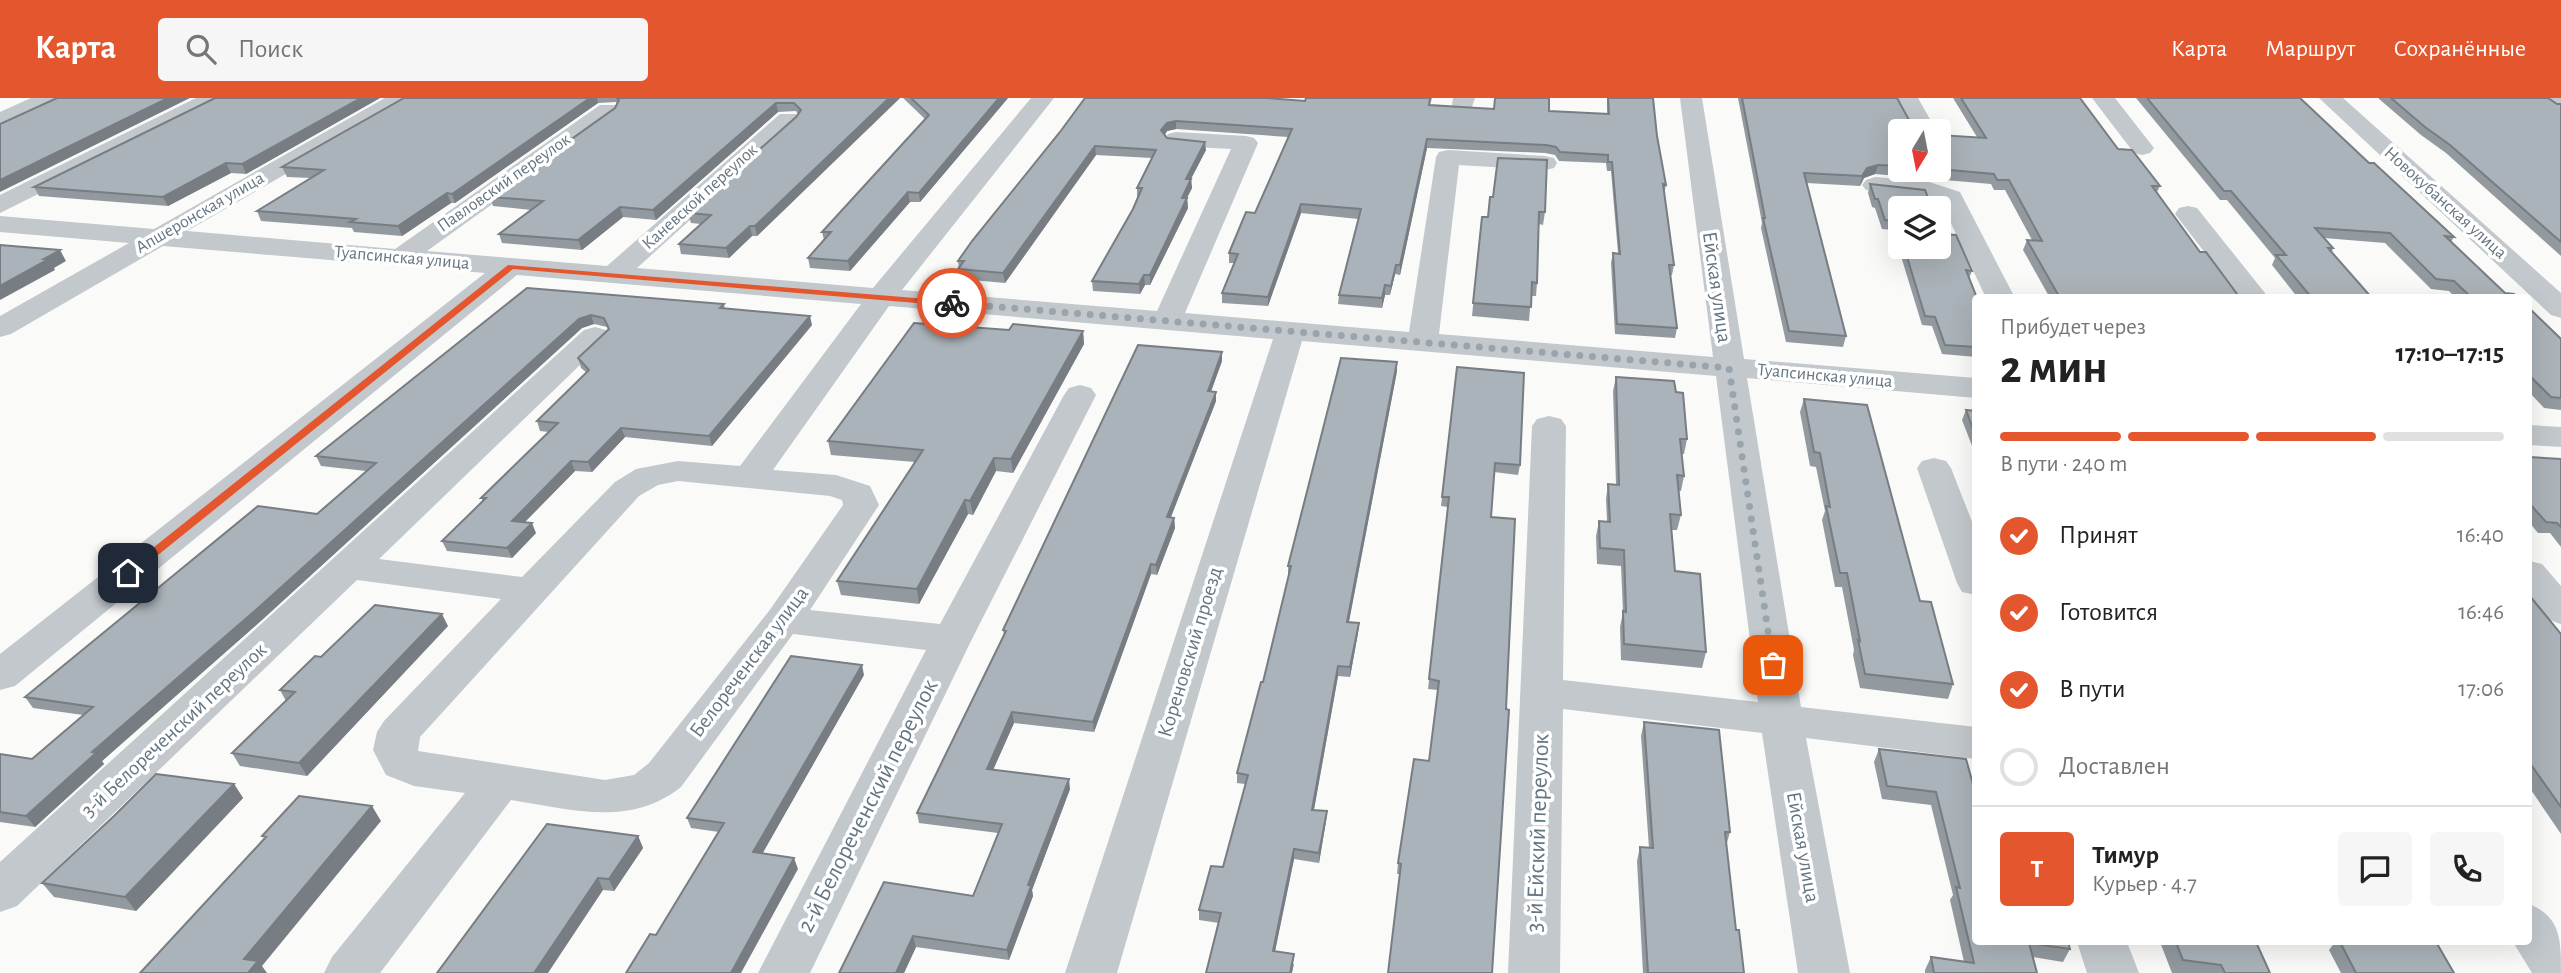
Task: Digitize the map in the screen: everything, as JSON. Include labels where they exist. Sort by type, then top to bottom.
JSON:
[{"type":"street","points":[[0,101],[7,98]]},
{"type":"street","points":[[0,120],[50,98]]},
{"type":"street","points":[[0,205],[213,98]]},
{"type":"street","name":"Апшеронская улица","points":[[0,328],[401,98]]},
{"type":"street","points":[[751,476],[881,297],[1043,98]]},
{"type":"street","name":"Ейская улица","points":[[1691,98],[1781,719],[1824,973]]},
{"type":"street","points":[[1908,98],[1918,119]]},
{"type":"street","points":[[2103,98],[2142,148]]},
{"type":"street","name":"Новокубанская улица","points":[[2330,98],[2561,309]]},
{"type":"street","points":[[2553,98],[2561,104]]},
{"type":"street","name":"Павловский переулок","points":[[401,257],[608,110]]},
{"type":"street","name":"Каневской переулок","points":[[613,275],[788,119]]},
{"type":"street","points":[[1167,321],[1246,144],[1176,139]]},
{"type":"street","points":[[1423,342],[1448,157],[1545,163]]},
{"type":"street","points":[[1875,185],[1927,189],[1951,197],[1999,294]]},
{"type":"street","points":[[2188,214],[2252,294]]},
{"type":"street","name":"Туапсинская улица","points":[[0,224],[1972,388]]},
{"type":"street","points":[[0,676],[512,267]]},
{"type":"street","name":"Кореновский проезд","points":[[1091,973],[1290,331]]},
{"type":"street","name":"3-й Белореченский переулок","points":[[0,892],[595,336]]},
{"type":"street","name":"2-й Белореченский переулок","points":[[784,973],[952,639],[1080,395]]},
{"type":"street","name":"3-й Ейский переулок","points":[[1534,973],[1549,426]]},
{"type":"street","points":[[2532,435],[2561,437]]},
{"type":"street","points":[[1934,468],[1972,572]]},
{"type":"street","name":"Белореченская улица","points":[[678,471],[751,476],[836,486],[857,494],[860,505],[783,620],[665,775],[646,790],[605,797],[414,769],[402,763],[395,750],[398,732],[531,591],[636,481],[648,476],[678,471]]},
{"type":"street","points":[[348,567],[531,591]]},
{"type":"street","points":[[2532,577],[2561,611]]},
{"type":"street","points":[[783,620],[952,639]]},
{"type":"street","points":[[1542,692],[1972,743]]},
{"type":"street","points":[[350,973],[499,783]]},
{"type":"street","points":[[2532,930],[2559,973]]},
{"type":"street","points":[[2103,945],[2113,973]]},
{"type":"building","points":[[57,98],[168,98],[0,180],[0,124]]},
{"type":"building","points":[[215,98],[361,98],[242,164],[226,163],[163,197],[34,187]]},
{"type":"building","points":[[404,98],[590,98],[452,194],[447,193],[398,226],[350,222],[356,219],[257,211],[324,170],[282,167]]},
{"type":"building","points":[[617,98],[889,98],[755,226],[750,226],[726,248],[679,244],[711,215],[688,213],[796,117],[801,110],[794,103],[776,103],[653,210],[620,207],[578,240],[499,234],[543,201],[490,197],[615,108],[619,100]]},
{"type":"building","points":[[911,98],[999,98],[919,193],[908,192],[848,261],[808,258],[831,232],[822,232],[929,115]]},
{"type":"building","points":[[1085,98],[1267,98],[1305,101],[1306,98],[1430,98],[1429,105],[1494,109],[1495,98],[1549,98],[1549,111],[1609,114],[1608,98],[1653,98],[1666,185],[1663,184],[1674,265],[1669,265],[1677,328],[1617,324],[1613,253],[1620,254],[1612,162],[1608,162],[1608,155],[1560,152],[1556,147],[1546,145],[1427,139],[1400,265],[1396,265],[1391,286],[1385,285],[1382,298],[1339,295],[1361,209],[1301,204],[1268,297],[1222,293],[1238,254],[1229,253],[1246,212],[1255,213],[1292,129],[1176,121],[1167,123],[1161,130],[1167,138],[1205,142],[1186,179],[1191,179],[1182,198],[1187,198],[1150,275],[1144,275],[1139,284],[1092,281],[1133,209],[1142,188],[1137,188],[1156,150],[1095,146],[1003,273],[958,269],[964,261],[958,261],[972,241]]},
{"type":"building","points":[[1742,98],[1897,98],[1908,119],[1888,119],[1888,165],[1867,168],[1862,176],[1804,173],[1846,336],[1789,331]]},
{"type":"building","points":[[1961,98],[2080,98],[2118,149],[2132,150],[2160,186],[2152,186],[2200,252],[2206,252],[2237,294],[2058,294],[2027,240],[2042,241],[2009,180],[1997,180],[1994,174],[1951,170],[1951,136],[1986,138]]},
{"type":"building","points":[[2147,98],[2300,98],[2454,237],[2445,236],[2505,293],[2514,294],[2468,294],[2454,281],[2436,279],[2390,233],[2315,228],[2333,248],[2328,248],[2368,294],[2309,294],[2276,255],[2286,255],[2231,191],[2224,191]]},
{"type":"building","points":[[2391,98],[2548,98],[2561,104],[2561,242],[2450,145]]},
{"type":"building","points":[[1498,158],[1547,160],[1545,212],[1539,212],[1537,283],[1532,282],[1531,307],[1473,303],[1482,217],[1488,217]]},
{"type":"building","points":[[1870,184],[1925,190],[1927,196],[1888,196],[1888,220],[1885,220],[1878,199],[1875,199]]},
{"type":"building","points":[[1951,235],[1956,235],[1972,271],[1966,270],[1975,294],[1972,294],[1972,347],[1945,345],[1935,317],[1925,316],[1908,259],[1951,259]]},
{"type":"building","points":[[0,245],[60,250],[0,286]]},
{"type":"building","points":[[527,288],[724,304],[720,308],[810,316],[709,436],[621,428],[588,462],[571,461],[512,521],[532,523],[507,548],[442,541],[486,498],[481,498],[558,423],[537,421],[589,370],[578,358],[609,329],[604,318],[591,315],[579,319],[257,609],[92,752],[96,753],[26,816],[0,812],[0,754],[32,759],[93,707],[25,697],[258,506],[317,514],[376,463],[316,456]]},
{"type":"building","points":[[2532,311],[2561,339],[2561,398],[2551,397],[2532,378]]},
{"type":"building","points":[[914,323],[1009,330],[1013,324],[1083,331],[1011,459],[994,458],[970,501],[965,500],[917,589],[837,581],[923,450],[828,441]]},
{"type":"building","points":[[1138,345],[1222,352],[1208,391],[1216,392],[1167,517],[1174,518],[1156,565],[1151,564],[1093,722],[1012,712],[987,769],[1069,779],[1028,885],[1031,886],[1007,950],[913,936],[896,973],[839,973],[884,882],[973,896],[1002,824],[917,813],[1006,631],[1003,630]]},
{"type":"building","points":[[1341,358],[1397,362],[1347,622],[1359,623],[1350,667],[1338,666],[1312,810],[1327,811],[1319,853],[1294,849],[1273,951],[1294,954],[1290,973],[1206,973],[1221,913],[1199,910],[1211,866],[1223,867],[1248,775],[1237,773],[1263,682],[1291,566],[1288,566]]},
{"type":"building","points":[[1457,367],[1524,373],[1520,465],[1495,463],[1491,517],[1515,519],[1506,709],[1509,710],[1492,973],[1388,973],[1401,864],[1398,863],[1414,759],[1429,761],[1439,681],[1429,679],[1449,497],[1442,497]]},
{"type":"building","points":[[1616,377],[1674,381],[1676,392],[1683,393],[1687,439],[1680,439],[1684,476],[1677,475],[1681,515],[1670,514],[1675,571],[1700,574],[1706,652],[1624,644],[1624,550],[1600,548],[1599,521],[1610,522],[1608,484],[1619,485]]},
{"type":"building","points":[[1804,399],[1867,405],[1920,601],[1931,602],[1953,684],[1865,674],[1847,573],[1840,573],[1826,506],[1830,507],[1820,453],[1814,452]]},
{"type":"building","points":[[1966,410],[1972,411],[1972,426]]},
{"type":"building","points":[[2532,457],[2561,459],[2561,527],[2557,523],[2546,522],[2532,506]]},
{"type":"building","points":[[2532,599],[2561,634],[2561,807],[2532,766]]},
{"type":"building","points":[[375,605],[442,614],[299,763],[232,753],[295,692],[280,690],[315,656],[321,657]]},
{"type":"building","points":[[791,656],[862,665],[753,852],[794,858],[731,973],[626,973],[650,934],[656,935],[724,823],[687,818]]},
{"type":"building","points":[[1644,722],[1719,730],[1730,832],[1725,832],[1736,930],[1739,930],[1744,973],[1648,973],[1640,847],[1653,848]]},
{"type":"building","points":[[1879,749],[1966,759],[1972,781],[1972,945],[2030,945],[2037,973],[1934,973],[1931,957],[1974,963],[1956,887],[1960,888],[1936,792],[1887,786]]},
{"type":"building","points":[[156,774],[234,784],[125,897],[42,883],[114,816]]},
{"type":"building","points":[[299,796],[372,806],[244,959],[258,961],[248,973],[140,973],[266,837],[262,836]]},
{"type":"building","points":[[547,824],[638,836],[609,879],[598,878],[534,973],[437,973]]},
{"type":"building","points":[[2043,945],[2069,945],[2070,949]]},
{"type":"building","points":[[2177,945],[2257,945],[2270,973],[2225,973],[2221,965],[2183,960]]},
{"type":"building","points":[[2342,945],[2438,945],[2454,973],[2356,973]]},
{"type":"way so far","points":[[952,303],[1729,368],[1773,665]]},
{"type":"route","points":[[128,573],[512,267],[952,303]]}]
